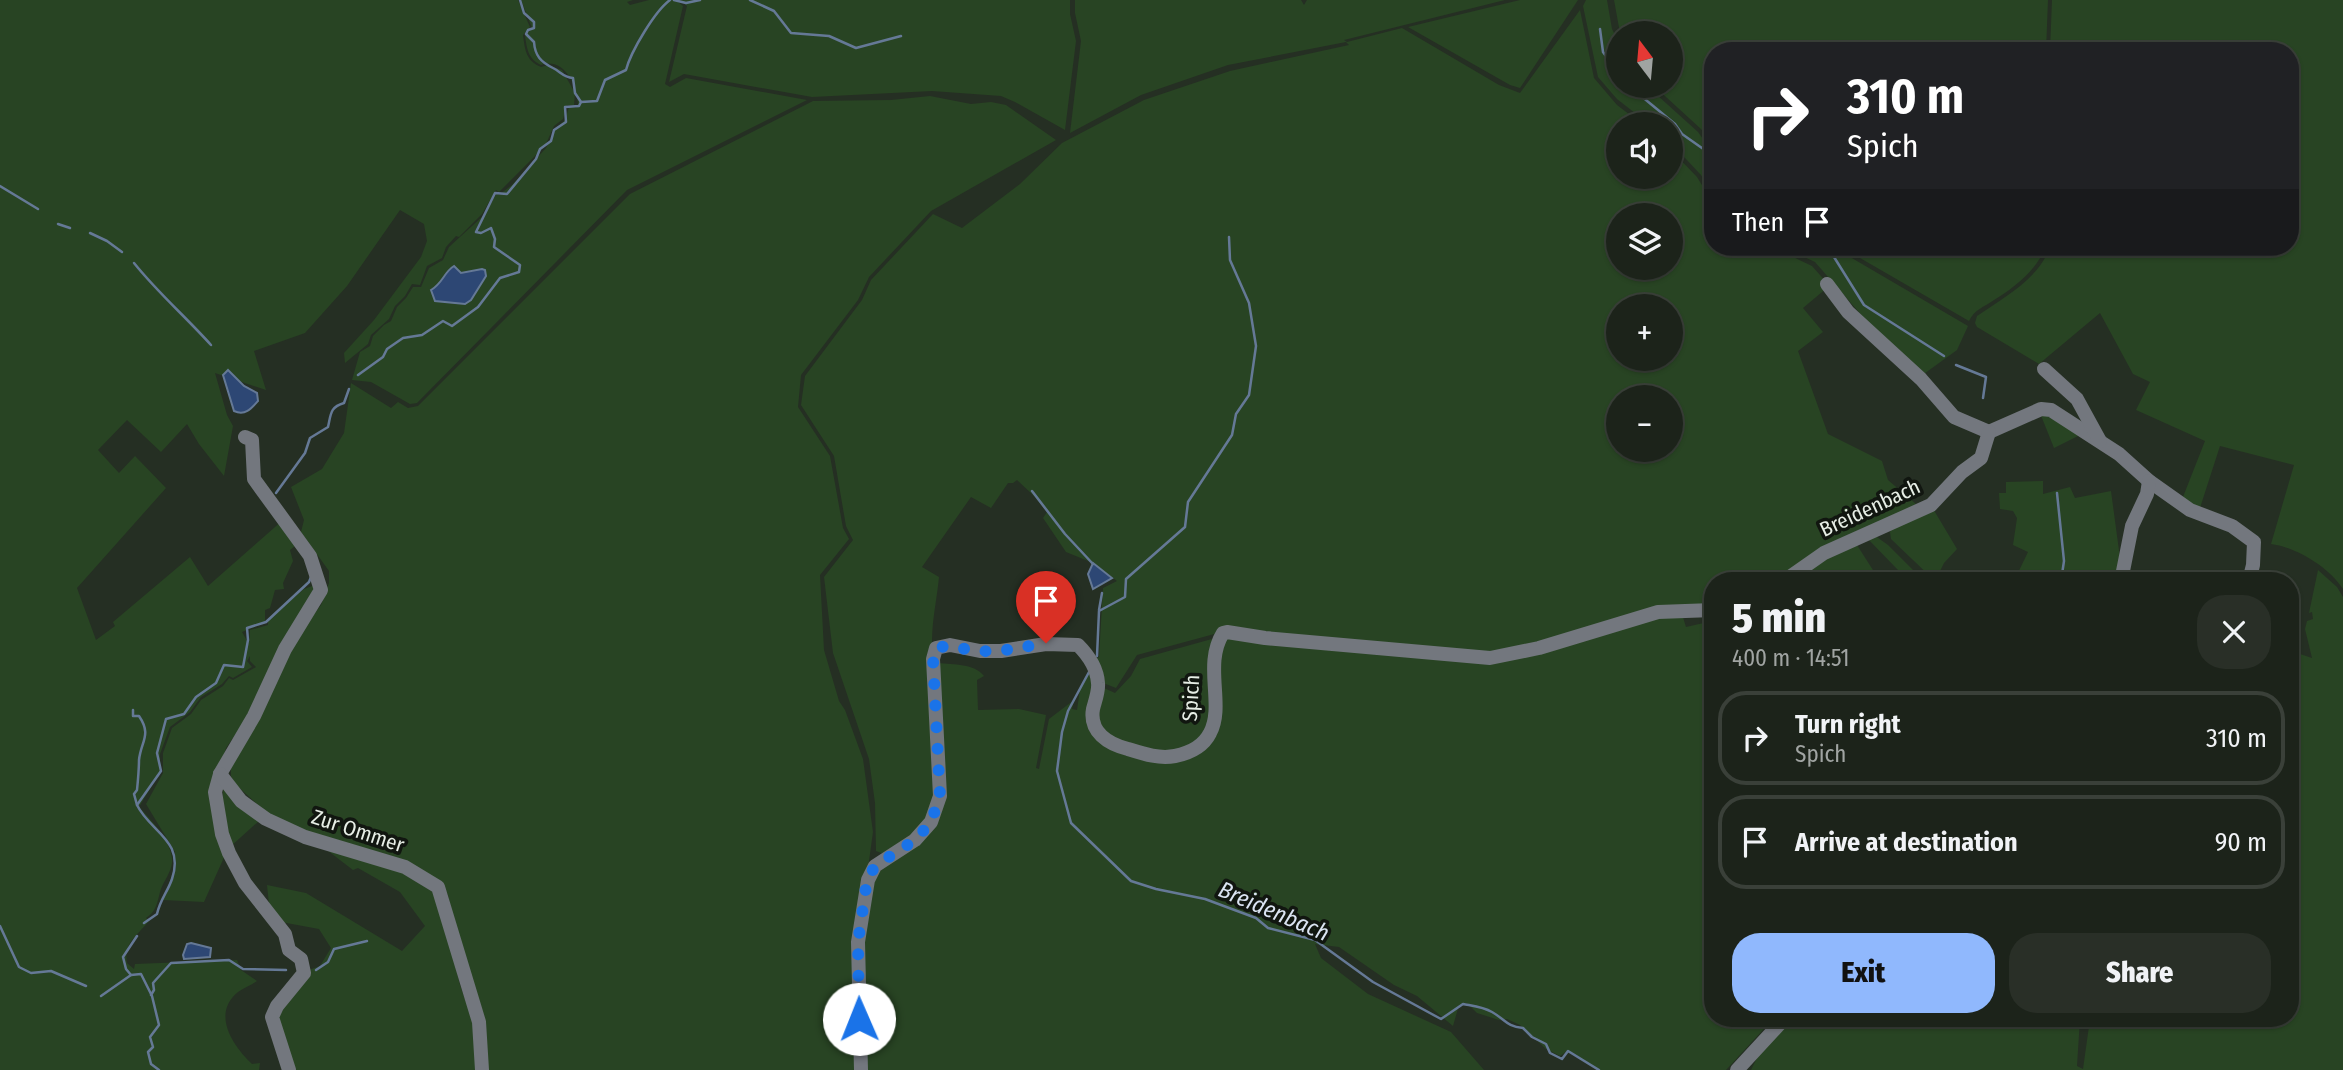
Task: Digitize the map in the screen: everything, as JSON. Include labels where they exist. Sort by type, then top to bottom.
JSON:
[{"type":"street","points":[[1827,284],[1848,312],[1921,379],[1954,417],[1989,432],[2040,409],[2051,410],[2101,441],[2149,481],[2190,510],[2232,526],[2254,542],[2251,572]]},
{"type":"street","points":[[2043,369],[2077,399],[2101,441]]},
{"type":"street","name":"Breidenbach","points":[[1797,572],[1824,553],[1931,505],[1962,472],[1981,458],[1989,432]]},
{"type":"street","points":[[245,437],[252,440],[254,479],[310,556],[321,590],[285,649],[254,716],[220,774],[215,792],[222,834],[229,853],[245,883],[285,934],[289,950],[301,959],[304,972],[277,1006],[272,1017],[289,1070]]},
{"type":"street","points":[[2123,572],[2132,526],[2147,494],[2149,481]]},
{"type":"street","name":"Spich","points":[[861,1070],[858,942],[867,880],[875,866],[915,840],[931,822],[940,796],[933,659],[936,648],[950,645],[980,651],[1001,651],[1046,643],[1078,645],[1095,669],[1098,683],[1092,713],[1095,728],[1101,737],[1115,746],[1166,757],[1177,756],[1197,748],[1212,731],[1215,715],[1214,657],[1217,643],[1223,633],[1490,658],[1539,648],[1658,612],[1704,610]]},
{"type":"street","name":"Zur Ommer","points":[[220,774],[241,801],[266,819],[305,837],[405,867],[438,887],[479,1023],[482,1070]]},
{"type":"street","points":[[1738,1070],[1777,1027]]},
{"type":"green space","points":[[0,0],[518,0],[530,27],[523,35],[529,58],[541,67],[548,65],[562,70],[575,93],[574,105],[567,105],[563,119],[554,126],[545,146],[499,192],[496,190],[482,214],[446,247],[442,258],[427,266],[420,285],[412,284],[395,306],[389,319],[371,335],[368,344],[345,363],[344,353],[374,320],[421,257],[427,241],[424,224],[400,210],[347,286],[305,333],[254,351],[266,390],[215,373],[227,415],[233,426],[224,476],[187,424],[161,452],[127,420],[98,450],[119,473],[135,456],[166,488],[77,588],[96,640],[115,626],[113,622],[190,557],[208,586],[283,520],[295,546],[290,550],[293,561],[283,583],[284,589],[275,590],[270,608],[265,610],[265,623],[242,632],[249,644],[250,630],[268,625],[268,619],[304,589],[320,580],[253,709],[226,748],[220,768],[226,853],[204,902],[163,900],[175,867],[175,852],[146,804],[163,773],[163,753],[172,728],[229,678],[233,680],[256,667],[250,661],[250,656],[247,661],[252,667],[233,678],[229,676],[222,684],[201,697],[190,712],[170,727],[160,754],[160,772],[139,807],[166,840],[172,863],[155,908],[146,918],[149,921],[129,945],[127,963],[134,969],[135,964],[237,960],[241,970],[257,981],[238,992],[230,1001],[226,1010],[228,1030],[238,1048],[252,1064],[260,1063],[259,1070],[0,1070]]},
{"type":"green space","points":[[521,0],[633,0],[627,2],[630,5],[649,0],[676,0],[683,6],[665,84],[670,87],[686,78],[807,100],[627,190],[417,403],[410,404],[371,382],[352,380],[360,352],[370,346],[373,336],[391,321],[397,307],[413,287],[421,287],[429,268],[443,260],[449,247],[483,216],[497,193],[499,195],[512,185],[546,148],[556,128],[565,120],[569,107],[576,108],[578,104],[572,81],[563,69],[556,65],[541,65],[531,57],[525,36],[532,28]]},
{"type":"green space","points":[[680,0],[1070,0],[1076,41],[1065,130],[1001,96],[932,91],[812,97],[684,74],[669,82],[687,6]]},
{"type":"green space","points":[[1075,0],[1301,0],[1304,5],[1307,0],[1505,0],[1344,40],[1347,42],[1402,28],[1499,85],[1520,93],[1580,10],[1594,78],[1606,92],[1606,98],[1611,98],[1626,112],[1606,112],[1606,189],[1683,189],[1683,162],[1704,188],[1704,256],[1791,256],[1812,266],[1852,311],[1828,287],[1803,308],[1823,332],[1798,351],[1828,434],[1882,461],[1888,480],[1916,504],[1797,572],[1704,572],[1704,608],[1492,654],[1218,633],[1137,655],[1116,688],[1098,681],[1095,659],[1099,657],[1103,588],[1117,581],[1093,563],[1066,552],[1043,518],[1047,512],[1033,495],[1017,480],[1008,483],[991,508],[971,497],[922,567],[939,577],[932,641],[938,736],[936,785],[931,807],[918,830],[884,854],[876,851],[875,803],[869,759],[833,653],[824,577],[853,540],[846,526],[834,456],[801,405],[805,376],[862,300],[871,280],[933,214],[962,228],[1020,184],[1062,143],[1144,100],[1230,71],[1349,45],[1346,42],[1228,65],[1141,95],[1070,133],[1081,41]]},
{"type":"green space","points":[[1520,0],[1578,0],[1520,88],[1510,85],[1408,27]]},
{"type":"green space","points":[[1586,0],[1607,0],[1611,21],[1606,21],[1606,86],[1598,77],[1583,6]]},
{"type":"green space","points":[[1614,0],[2048,0],[2046,42],[1704,42],[1704,133],[1667,98],[1684,98],[1684,21],[1618,21]]},
{"type":"green space","points":[[2052,0],[2343,0],[2343,589],[2311,559],[2291,549],[2271,544],[2294,465],[2220,446],[2199,511],[2181,502],[2205,441],[2136,410],[2150,382],[2133,374],[2100,313],[2039,364],[1977,327],[1975,323],[1977,316],[2029,278],[2046,256],[2299,256],[2299,42],[2050,42]]},
{"type":"green space","points":[[930,96],[971,104],[991,102],[1006,105],[1056,140],[931,211],[869,277],[858,300],[801,375],[798,407],[830,456],[843,528],[849,539],[820,575],[824,650],[839,701],[845,710],[863,759],[873,832],[864,897],[859,1070],[486,1070],[448,895],[443,885],[304,833],[268,814],[235,784],[231,776],[231,764],[301,631],[321,605],[329,583],[329,571],[301,532],[304,520],[291,487],[322,469],[344,433],[351,383],[391,408],[398,402],[408,408],[418,406],[630,194],[813,101],[891,100]]},
{"type":"green space","points":[[1660,98],[1676,112],[1634,112],[1617,99]]},
{"type":"green space","points":[[1683,118],[1704,140],[1704,180],[1683,156]]},
{"type":"green space","points":[[1802,256],[1848,256],[1968,326],[1957,350],[1921,376],[1872,327],[1815,262]]},
{"type":"green space","points":[[1857,256],[2041,256],[2024,277],[1976,311],[1969,321]]},
{"type":"green space","points":[[2040,413],[2084,433],[2054,448]]},
{"type":"green space","points":[[2043,481],[2043,494],[2070,487],[2075,498],[2111,491],[2120,558],[2117,572],[2018,572],[2028,552],[2013,545],[2017,518],[2013,511],[2000,509],[1999,493],[2006,493],[2006,482]]},
{"type":"green space","points":[[1932,507],[1957,549],[1940,572],[1926,572],[1891,539],[1892,528]]},
{"type":"green space","points":[[1874,535],[1915,572],[1898,572],[1867,538]]},
{"type":"green space","points":[[1855,542],[1874,572],[1804,572]]},
{"type":"green space","points":[[2318,570],[2337,587],[2343,597],[2343,1070],[1751,1070],[1762,1048],[1783,1027],[2079,1027],[2077,1066],[2083,1069],[2089,1027],[2299,1027],[2299,654],[2312,658],[2305,629],[2307,621],[2313,619],[2312,612],[2309,613]]},
{"type":"green space","points":[[1682,614],[1686,627],[1704,623],[1704,1027],[1766,1027],[1726,1070],[1599,1070],[1567,1051],[1560,1056],[1546,1049],[1520,1025],[1507,1019],[1499,1020],[1477,1013],[1467,1003],[1459,1005],[1453,1026],[1417,996],[1394,985],[1339,947],[1315,944],[1321,958],[1368,994],[1451,1032],[1484,1070],[863,1070],[861,957],[874,876],[933,824],[938,663],[969,667],[984,676],[977,680],[978,710],[1019,709],[1046,715],[1036,768],[1039,769],[1049,719],[1074,700],[1072,709],[1077,710],[1080,689],[1092,669],[1095,684],[1115,693],[1131,676],[1140,659],[1219,637],[1216,657],[1228,635],[1460,661],[1636,620]]},
{"type":"green space","points":[[224,785],[260,820],[230,847],[222,800]]},
{"type":"green space","points":[[323,847],[399,871],[438,895],[460,985],[476,1018],[477,1070],[288,1070],[275,1019],[306,971],[320,966],[331,948],[319,929],[281,922],[270,914],[267,885],[306,893],[402,951],[425,926],[400,892],[358,868],[353,870]]},
{"type":"water","points":[[454,266],[461,273],[482,269],[485,270],[486,276],[471,300],[465,304],[435,301],[431,290]]},
{"type":"water","points":[[228,370],[244,386],[257,393],[258,401],[247,411],[234,411],[223,375]]},
{"type":"water","points":[[1093,563],[1112,578],[1093,589],[1088,574]]},
{"type":"water","points":[[187,944],[211,948],[210,957],[184,959]]},
{"type":"waterway","points":[[358,375],[403,338],[422,335],[443,321],[452,326],[478,307],[500,278],[519,272],[520,265],[494,247],[495,239],[491,228],[481,233],[476,232],[495,193],[507,194],[536,159],[540,149],[551,141],[554,130],[566,122],[565,107],[579,106],[581,102],[575,93],[573,78],[545,63],[537,55],[534,42],[526,34],[534,28],[534,22],[524,13],[520,0]]},
{"type":"waterway","points":[[581,102],[597,101],[605,80],[626,70],[644,32],[670,0]]},
{"type":"waterway","points":[[674,0],[686,3],[700,0]]},
{"type":"waterway","points":[[750,0],[774,11],[791,33],[829,36],[856,48],[901,36]]},
{"type":"waterway","points":[[1600,29],[1606,56]]},
{"type":"waterway","points":[[1644,98],[1675,124],[1682,134],[1704,149]]},
{"type":"waterway","points":[[0,186],[38,209]]},
{"type":"waterway","points":[[58,224],[70,228]]},
{"type":"waterway","points":[[90,233],[122,252]]},
{"type":"waterway","name":"Breidenbach","points":[[1097,656],[1099,611],[1125,597],[1126,579],[1185,527],[1188,502],[1232,435],[1236,414],[1249,395],[1256,346],[1249,303],[1230,260],[1229,237]]},
{"type":"waterway","points":[[1830,256],[1834,257],[1864,305],[1944,356]]},
{"type":"waterway","points":[[134,263],[211,345]]},
{"type":"waterway","points":[[1956,365],[1986,377],[1983,398]]},
{"type":"waterway","points":[[276,493],[305,453],[310,438],[328,427],[332,412],[344,403],[349,389]]},
{"type":"waterway","points":[[1032,491],[1065,534],[1093,564]]},
{"type":"waterway","points":[[2057,493],[2064,561],[2062,572]]},
{"type":"waterway","points":[[144,923],[157,914],[175,866],[170,846],[137,805],[161,771],[157,753],[166,719],[184,714],[196,697],[216,683],[224,665],[243,667],[248,640],[247,628],[266,622],[309,582],[311,577]]},
{"type":"waterway","points":[[1099,610],[1102,593]]},
{"type":"waterway","name":"Breidenbach","points":[[1089,672],[1068,711],[1062,732],[1057,771],[1071,823],[1131,881],[1205,899],[1256,918],[1268,928],[1315,940],[1373,982],[1441,1019],[1463,1004],[1485,1009],[1509,1024],[1523,1028],[1532,1037],[1546,1044],[1550,1053],[1562,1059],[1568,1051],[1599,1070]]},
{"type":"waterway","points":[[133,710],[133,716],[139,716],[145,728],[137,790],[134,794],[137,805]]},
{"type":"waterway","points":[[0,926],[19,967],[31,973],[51,971],[86,986]]},
{"type":"waterway","points":[[137,936],[123,957],[126,969],[131,975],[141,974],[152,996],[159,1025],[150,1037],[153,1047],[148,1052],[151,1064],[159,1070]]},
{"type":"waterway","points":[[316,970],[328,962],[334,949],[367,941]]},
{"type":"waterway","points":[[151,995],[154,990],[153,983],[171,963],[229,960],[243,969],[286,970]]},
{"type":"waterway","points":[[101,996],[131,975]]},
{"type":"route","points":[[859,1019],[858,942],[867,880],[875,866],[915,840],[931,822],[940,796],[933,659],[936,648],[950,645],[968,650],[1001,651],[1046,643]]}]
